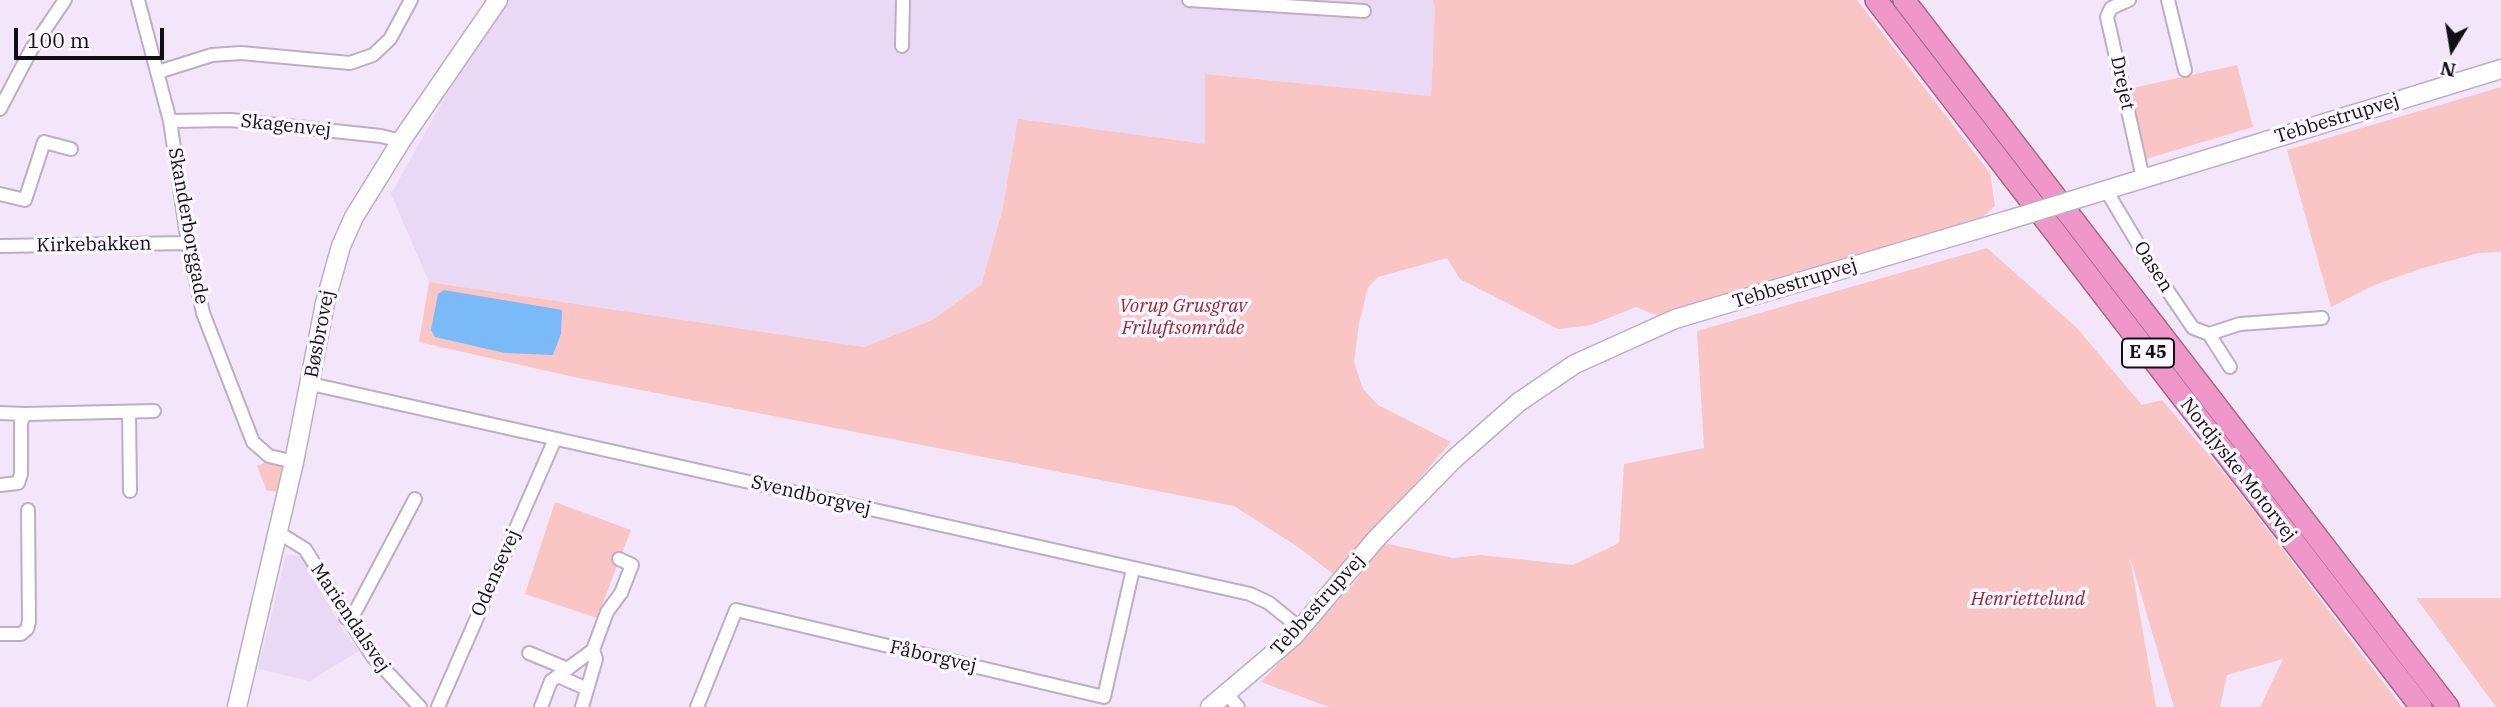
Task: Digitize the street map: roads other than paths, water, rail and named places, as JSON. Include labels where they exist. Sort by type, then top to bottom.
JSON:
[{"type":"highway","name":"Nordjyske Motorvej","points":[[1876,0],[2421,707]]},
{"type":"highway","name":"Nordjyske Motorvej","points":[[1903,0],[2448,707]]},
{"type":"street","points":[[0,109],[31,50],[65,0]]},
{"type":"street","name":"Skanderborggade","points":[[138,0],[170,121],[188,243],[203,313],[253,442],[269,456],[294,462]]},
{"type":"street","points":[[158,72],[212,55],[241,53],[351,63],[373,55],[390,39],[411,0]]},
{"type":"street","name":"Bøsbrovej","points":[[237,707],[279,533],[311,384],[325,303],[341,247],[354,217],[401,142],[498,0]]},
{"type":"street","points":[[902,46],[903,0]]},
{"type":"street","points":[[1189,0],[1364,11]]},
{"type":"street","name":"Drejet","points":[[2129,0],[2111,8],[2108,17],[2143,178]]},
{"type":"street","points":[[2168,0],[2185,70]]},
{"type":"street","name":"Tebbestrupvej","points":[[1210,707],[1233,701],[1301,629],[1376,539],[1453,460],[1519,402],[1575,364],[1675,320],[2501,69]]},
{"type":"street","name":"Skagenvej","points":[[170,121],[245,121],[382,136],[401,142]]},
{"type":"street","points":[[0,194],[25,200],[44,142],[71,149]]},
{"type":"street","name":"Oasen","points":[[2099,192],[2193,328],[2209,334],[2231,367]]},
{"type":"street","name":"Kirkebakken","points":[[0,246],[188,243]]},
{"type":"street","points":[[2209,334],[2240,324],[2322,318]]},
{"type":"street","name":"Svendborgvej","points":[[311,384],[1250,594],[1269,603],[1301,629]]},
{"type":"street","points":[[0,413],[154,411]]},
{"type":"street","points":[[129,412],[130,491]]},
{"type":"street","points":[[0,485],[18,483],[21,474],[21,422],[25,414]]},
{"type":"street","name":"Odensevej","points":[[438,707],[555,439]]},
{"type":"street","points":[[346,618],[355,612],[415,499]]},
{"type":"street","points":[[0,634],[21,634],[27,629],[29,622],[28,509]]},
{"type":"street","name":"Mariendalsvej","points":[[279,533],[305,549],[346,618],[399,688],[420,707]]},
{"type":"street","points":[[541,707],[551,681],[593,650],[607,612],[621,593],[632,565],[619,559]]},
{"type":"street","name":"Fåborgvej","points":[[697,707],[736,610],[1104,697],[1133,569]]},
{"type":"street","points":[[582,707],[585,688],[596,659],[593,650]]},
{"type":"street","points":[[529,653],[585,688]]},
{"type":"water","points":[[444,290],[562,310],[561,334],[553,355],[505,353],[435,337],[431,330],[438,294]]},
{"type":"park label","name":"Vorup Grusgrav Friluftsområde","points":[[1183,318]]},
{"type":"park label","name":"Henriettelund","points":[[2028,600]]}]
